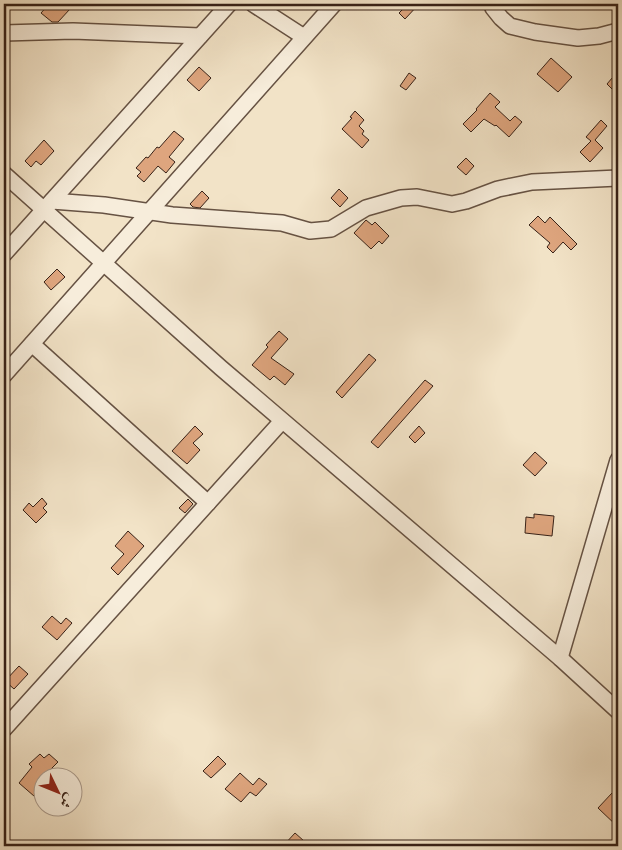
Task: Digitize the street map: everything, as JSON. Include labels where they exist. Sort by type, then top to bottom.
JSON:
[{"type":"street","points":[[4,254],[229,4]]},
{"type":"street","points":[[253,4],[304,37]]},
{"type":"street","points":[[4,375],[334,4]]},
{"type":"street","points":[[492,4],[493,8],[510,26],[535,32],[578,38],[599,36],[618,31]]},
{"type":"street","points":[[4,33],[73,31],[200,36]]},
{"type":"street","points":[[4,174],[48,206],[104,263],[221,368],[560,658],[618,711]]},
{"type":"street","points":[[48,206],[104,206],[172,215],[282,223],[310,231],[331,229],[366,208],[402,198],[417,197],[452,204],[498,189],[532,182],[618,178]]},
{"type":"street","points":[[32,344],[208,503]]},
{"type":"street","points":[[4,729],[282,421]]},
{"type":"street","points":[[560,658],[618,460]]},
{"type":"building","points":[[49,4],[65,4],[70,9],[58,22],[52,22],[41,13]]},
{"type":"building","points":[[400,4],[419,4],[405,19],[399,13],[404,8]]},
{"type":"building","points":[[551,58],[572,77],[558,92],[537,74]]},
{"type":"building","points":[[199,67],[211,78],[199,91],[187,80]]},
{"type":"building","points":[[618,71],[618,95],[607,84]]},
{"type":"building","points":[[409,73],[416,78],[406,90],[400,86]]},
{"type":"building","points":[[490,93],[500,102],[495,107],[510,121],[515,116],[522,122],[509,137],[496,125],[484,119],[471,132],[463,124]]},
{"type":"building","points":[[355,111],[364,120],[359,126],[364,131],[362,134],[369,140],[362,148],[342,129],[352,118],[350,117]]},
{"type":"building","points":[[601,120],[607,126],[595,140],[603,148],[590,162],[580,152],[591,141],[586,137]]},
{"type":"building","points":[[174,131],[184,139],[169,157],[175,162],[166,173],[158,166],[144,182],[137,176],[141,172],[136,168],[157,147],[159,148]]},
{"type":"building","points":[[44,140],[54,151],[41,165],[36,161],[31,167],[25,161]]},
{"type":"building","points":[[466,158],[474,166],[466,175],[457,167]]},
{"type":"building","points":[[339,189],[348,198],[340,207],[331,198]]},
{"type":"building","points":[[202,191],[209,198],[200,208],[193,207],[190,204]]},
{"type":"building","points":[[538,216],[545,223],[550,217],[577,244],[571,250],[563,242],[553,253],[547,247],[550,243],[529,225]]},
{"type":"building","points":[[366,220],[372,225],[375,222],[389,236],[382,244],[379,241],[371,249],[354,233]]},
{"type":"building","points":[[57,269],[65,277],[51,290],[44,282]]},
{"type":"building","points":[[279,331],[288,339],[271,358],[294,374],[285,385],[274,376],[270,380],[252,365]]},
{"type":"building","points":[[369,354],[376,360],[342,398],[336,392]]},
{"type":"building","points":[[425,380],[433,386],[378,448],[371,442]]},
{"type":"building","points":[[195,426],[203,434],[193,443],[200,450],[187,464],[172,451]]},
{"type":"building","points":[[419,426],[425,433],[415,443],[409,437]]},
{"type":"building","points":[[535,452],[547,463],[535,476],[523,465]]},
{"type":"building","points":[[42,498],[47,504],[43,508],[47,512],[36,523],[23,510],[29,503],[33,507]]},
{"type":"building","points":[[188,499],[193,504],[185,513],[179,508]]},
{"type":"building","points":[[534,514],[554,516],[552,536],[525,533],[526,517],[534,518]]},
{"type":"building","points":[[128,531],[144,546],[118,575],[111,568],[124,554],[115,546]]},
{"type":"building","points":[[52,616],[61,624],[66,618],[72,623],[57,640],[42,627]]},
{"type":"building","points":[[19,666],[28,674],[14,689],[5,681]]},
{"type":"building","points":[[40,754],[44,758],[49,754],[58,762],[52,768],[32,768],[32,794],[19,783],[32,767],[29,764]]},
{"type":"building","points":[[218,756],[226,764],[211,778],[203,771]]},
{"type":"building","points":[[240,773],[253,785],[259,778],[267,784],[256,796],[250,792],[241,802],[225,789]]},
{"type":"building","points":[[612,793],[618,799],[618,827],[598,808]]},
{"type":"building","points":[[295,833],[304,841],[299,846],[283,846]]}]
